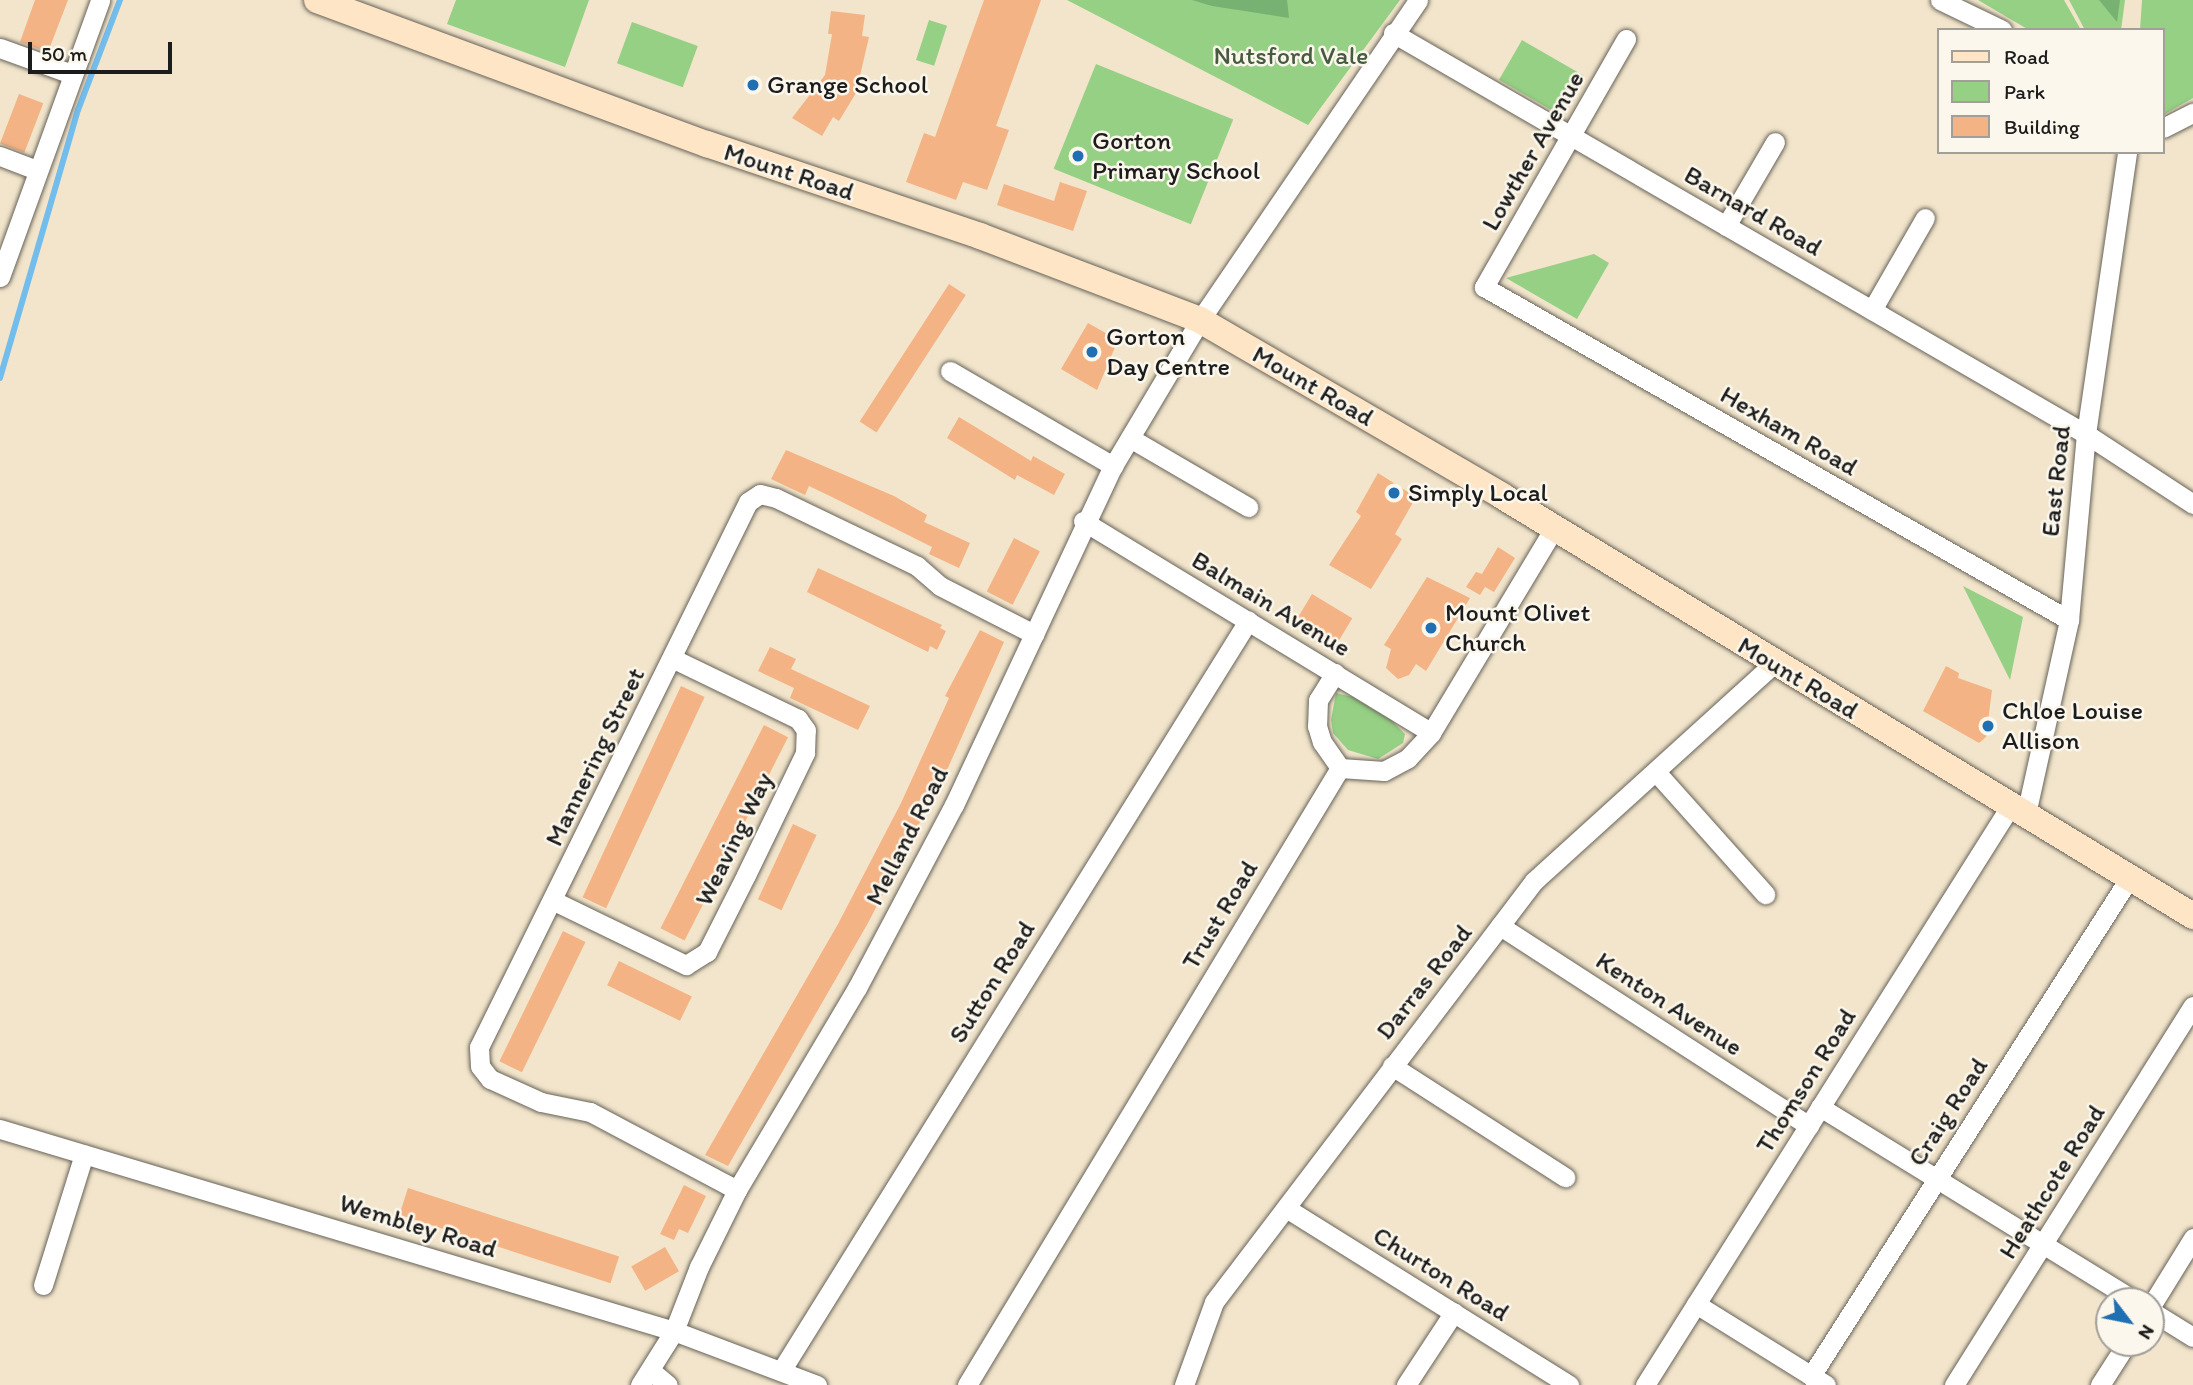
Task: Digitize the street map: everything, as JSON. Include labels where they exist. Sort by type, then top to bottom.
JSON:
[{"type":"main road","name":"Mount Road","points":[[317,0],[707,144],[980,236],[1200,320],[1554,528],[1773,664],[2019,809],[2193,916]]},
{"type":"street","points":[[0,277],[36,170],[100,0]]},
{"type":"street","name":"Melland Road","points":[[645,1377],[674,1331],[699,1267],[737,1190],[857,988],[948,817],[1034,634],[1083,521],[1113,466],[1200,320],[1418,0]]},
{"type":"street","points":[[1940,0],[1999,28]]},
{"type":"street","name":"Barnard Road","points":[[1393,33],[2086,435],[2193,504]]},
{"type":"street","name":"Lowther Avenue","points":[[1483,288],[1573,137],[1626,39]]},
{"type":"street","points":[[0,48],[72,74]]},
{"type":"street","points":[[2165,127],[2193,113]]},
{"type":"street","points":[[1726,226],[1775,142]]},
{"type":"street","name":"East Road","points":[[2019,809],[2068,620],[2086,435],[2127,154]]},
{"type":"street","points":[[0,156],[36,170]]},
{"type":"street","points":[[1872,310],[1925,218]]},
{"type":"street","name":"Hexham Road","points":[[1483,288],[2068,620]]},
{"type":"street","points":[[950,371],[1113,466]]},
{"type":"street","points":[[1130,438],[1248,507]]},
{"type":"street","name":"Mannering Street","points":[[737,1190],[590,1112],[517,1094],[490,1079],[480,1066],[479,1047],[554,901],[748,502],[760,494],[776,498],[907,560],[940,586],[1034,634]]},
{"type":"street","name":"Balmain Avenue","points":[[1083,521],[1431,733]]},
{"type":"street","points":[[1335,673],[1318,700],[1317,726],[1322,743],[1340,768],[1384,771],[1408,758],[1431,733],[1554,528]]},
{"type":"street","name":"Sutton Road","points":[[781,1371],[1248,621]]},
{"type":"street","name":"Weaving Way","points":[[554,901],[686,965],[698,961],[707,952],[793,777],[807,740],[798,719],[672,658]]},
{"type":"street","name":"Darras Road","points":[[1184,1385],[1214,1302],[1534,881],[1773,664]]},
{"type":"street","name":"Trust Road","points":[[967,1385],[1340,768]]},
{"type":"street","points":[[1656,772],[1765,894]]},
{"type":"street","name":"Thomson Road","points":[[1645,1385],[1820,1107],[2019,809]]},
{"type":"street","name":"Craig Road","points":[[1818,1380],[1937,1179],[2130,877]]},
{"type":"street","name":"Kenton Avenue","points":[[1500,926],[1809,1126]]},
{"type":"street","name":"Heathcote Road","points":[[1954,1385],[2193,1006]]},
{"type":"street","points":[[1392,1066],[1565,1177]]},
{"type":"street","points":[[1820,1107],[2112,1287]]},
{"type":"street","name":"Wembley Road","points":[[0,1129],[674,1331],[817,1385]]},
{"type":"street","points":[[43,1285],[84,1154]]},
{"type":"street","name":"Churton Road","points":[[1286,1208],[1569,1385]]},
{"type":"street","points":[[2164,1287],[2193,1238]]},
{"type":"street","points":[[1696,1304],[1818,1380]]},
{"type":"street","points":[[1406,1385],[1454,1312]]},
{"type":"street","points":[[2165,1318],[2193,1337]]},
{"type":"street","points":[[2100,1385],[2118,1357]]},
{"type":"street","points":[[645,1377],[667,1385]]},
{"type":"green space","points":[[456,0],[589,0],[565,67],[447,24]]},
{"type":"green space","name":"Nutsford Vale","points":[[1067,0],[1400,0],[1308,125]]},
{"type":"green space","points":[[1192,0],[1287,0],[1289,18],[1212,6]]},
{"type":"green space","points":[[1978,0],[2064,0],[2080,28],[2026,28]]},
{"type":"green space","points":[[2069,0],[2125,0],[2121,28],[2084,28]]},
{"type":"green space","points":[[2099,0],[2120,0],[2117,22]]},
{"type":"green space","points":[[2142,0],[2193,0],[2193,98],[2165,114],[2165,28],[2140,28]]},
{"type":"green space","points":[[929,20],[947,26],[934,66],[916,60]]},
{"type":"green space","points":[[632,22],[698,46],[683,87],[617,63]]},
{"type":"green space","points":[[1522,40],[1584,76],[1561,116],[1499,80]]},
{"type":"green space","points":[[1096,64],[1233,119],[1191,224],[1054,169]]},
{"type":"green space","points":[[1594,254],[1609,263],[1577,319],[1506,278]]},
{"type":"green space","points":[[1963,586],[2023,617],[2010,680]]},
{"type":"green space","points":[[1336,693],[1353,697],[1391,720],[1405,734],[1403,743],[1378,759],[1348,750],[1333,733],[1331,720]]},
{"type":"building","points":[[35,0],[68,0],[48,52],[20,42]]},
{"type":"building","points":[[984,0],[1041,0],[996,126],[1009,130],[987,190],[963,182],[956,200],[906,182],[924,133],[935,137]]},
{"type":"building","points":[[831,11],[865,15],[862,36],[869,37],[856,93],[839,121],[833,117],[822,136],[792,118],[825,75],[832,34],[828,34]]},
{"type":"building","points":[[19,94],[43,103],[24,153],[0,143]]},
{"type":"building","points":[[1060,182],[1087,191],[1073,231],[997,205],[1004,184],[1054,201]]},
{"type":"building","points":[[949,284],[966,295],[876,432],[860,422]]},
{"type":"building","name":"Gorton Day Centre","points":[[1088,323],[1118,340],[1097,390],[1061,369]]},
{"type":"building","points":[[959,417],[1031,461],[1033,456],[1065,474],[1054,495],[1017,475],[1015,480],[947,438]]},
{"type":"building","points":[[786,450],[894,496],[927,515],[924,522],[970,543],[959,568],[929,554],[932,547],[809,486],[805,495],[771,479]]},
{"type":"building","points":[[1378,473],[1416,497],[1395,534],[1402,539],[1371,589],[1329,565],[1361,516],[1356,512]]},
{"type":"building","points":[[1014,538],[1040,551],[1013,605],[987,591]]},
{"type":"building","points":[[1498,547],[1515,558],[1494,592],[1485,587],[1480,595],[1466,587],[1476,572],[1482,574]]},
{"type":"building","points":[[818,568],[942,625],[940,628],[946,631],[937,650],[930,646],[928,652],[807,592]]},
{"type":"building","name":"Mount Olivet Church","points":[[1427,577],[1470,598],[1426,671],[1416,664],[1409,675],[1398,679],[1386,668],[1391,649],[1384,645]]},
{"type":"building","points":[[1312,594],[1352,618],[1338,642],[1298,618]]},
{"type":"building","points":[[980,630],[1004,642],[947,770],[868,923],[728,1166],[705,1155],[838,924],[901,803],[949,698],[945,696]]},
{"type":"building","points":[[770,647],[796,659],[791,669],[870,706],[858,730],[790,698],[794,688],[758,671]]},
{"type":"building","points":[[1946,666],[1959,673],[1958,678],[1992,690],[1986,737],[1979,743],[1923,711]]},
{"type":"building","points":[[681,686],[705,697],[606,908],[583,897]]},
{"type":"building","points":[[764,725],[788,737],[685,940],[660,928]]},
{"type":"building","points":[[793,824],[817,835],[781,910],[758,899]]},
{"type":"building","points":[[563,931],[585,942],[522,1072],[499,1061]]},
{"type":"building","points":[[619,961],[692,997],[680,1021],[607,985]]},
{"type":"building","points":[[684,1185],[706,1196],[688,1233],[679,1229],[674,1240],[660,1234]]},
{"type":"building","points":[[408,1188],[619,1257],[610,1283],[399,1215]]},
{"type":"building","points":[[665,1247],[679,1271],[645,1291],[631,1266]]},
{"type":"waterway","points":[[0,378],[78,110],[120,0]]},
{"type":"place","name":"Grange School","points":[[753,85]]},
{"type":"place","name":"Gorton Primary School","points":[[1078,156]]},
{"type":"place","name":"Gorton Day Centre","points":[[1092,352]]},
{"type":"place","name":"Simply Local","points":[[1394,493]]},
{"type":"place","name":"Mount Olivet Church","points":[[1431,628]]},
{"type":"place","name":"Chloe Louise Allison","points":[[1988,726]]}]
